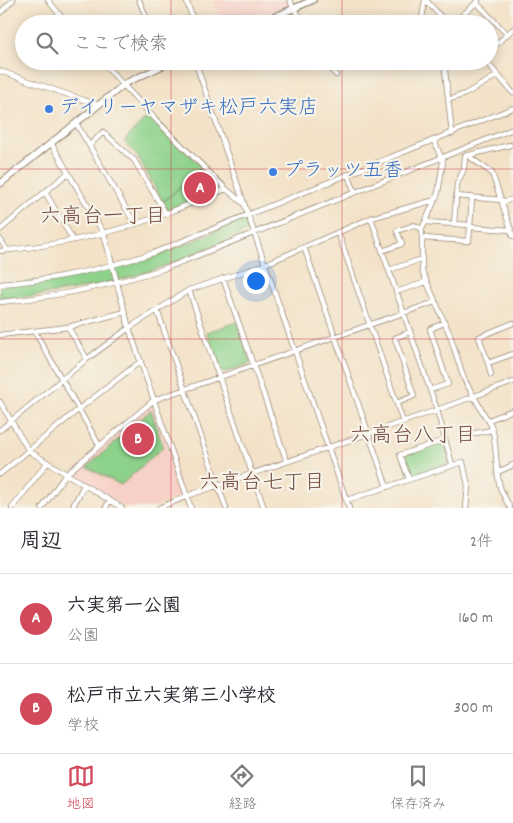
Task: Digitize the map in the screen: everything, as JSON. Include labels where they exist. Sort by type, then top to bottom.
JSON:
[{"type":"main road","points":[[278,15],[313,0]]},
{"type":"main road","points":[[0,184],[133,79],[152,70]]},
{"type":"street","points":[[0,14],[13,0]]},
{"type":"street","points":[[48,0],[60,15]]},
{"type":"street","points":[[139,0],[145,15]]},
{"type":"street","points":[[186,0],[192,15]]},
{"type":"street","points":[[290,0],[299,15]]},
{"type":"street","points":[[422,15],[425,0]]},
{"type":"street","points":[[425,0],[439,15]]},
{"type":"street","points":[[463,15],[478,1],[490,15]]},
{"type":"street","points":[[498,24],[507,34]]},
{"type":"street","points":[[498,42],[513,29]]},
{"type":"street","points":[[109,70],[244,204]]},
{"type":"street","points":[[198,70],[349,508]]},
{"type":"street","points":[[332,70],[336,75]]},
{"type":"street","points":[[445,70],[452,134]]},
{"type":"street","points":[[494,70],[513,93]]},
{"type":"street","points":[[0,71],[98,106]]},
{"type":"street","points":[[448,100],[465,94],[498,75]]},
{"type":"street","points":[[0,284],[49,278],[112,265],[168,248],[513,108]]},
{"type":"street","points":[[76,123],[135,224]]},
{"type":"street","points":[[0,302],[47,297],[117,283],[169,267],[513,128]]},
{"type":"street","points":[[90,145],[103,132],[122,149],[134,160],[166,214]]},
{"type":"street","points":[[434,141],[442,162],[436,200],[422,229],[422,271],[450,334],[464,379],[489,420],[500,487],[510,508]]},
{"type":"street","points":[[51,143],[104,234],[130,328],[191,508]]},
{"type":"street","points":[[466,155],[510,145]]},
{"type":"street","points":[[454,224],[457,184],[464,169],[466,155],[464,149]]},
{"type":"street","points":[[466,155],[492,173],[513,236]]},
{"type":"street","points":[[0,230],[68,174]]},
{"type":"street","points":[[348,175],[355,192]]},
{"type":"street","points":[[0,251],[104,234],[166,214],[226,188]]},
{"type":"street","points":[[45,192],[73,240]]},
{"type":"street","points":[[456,196],[502,201],[513,199]]},
{"type":"street","points":[[422,238],[469,241],[472,198]]},
{"type":"street","points":[[0,430],[87,359],[130,328],[189,290],[265,264],[371,218],[436,200]]},
{"type":"street","points":[[371,218],[437,410],[452,464]]},
{"type":"street","points":[[426,222],[510,230]]},
{"type":"street","points":[[382,251],[402,244],[397,231],[414,225],[422,229]]},
{"type":"street","points":[[338,232],[404,422]]},
{"type":"street","points":[[0,238],[7,250]]},
{"type":"street","points":[[304,247],[387,487]]},
{"type":"street","points":[[389,270],[422,259]]},
{"type":"street","points":[[223,278],[287,462]]},
{"type":"street","points":[[396,292],[426,282]]},
{"type":"street","points":[[189,290],[264,508]]},
{"type":"street","points":[[42,508],[66,474],[154,400],[435,302]]},
{"type":"street","points":[[157,310],[226,508]]},
{"type":"street","points":[[0,335],[68,327],[125,312]]},
{"type":"street","points":[[430,390],[448,384],[430,329],[444,323]]},
{"type":"street","points":[[491,375],[479,337],[513,323]]},
{"type":"street","points":[[68,327],[87,359]]},
{"type":"street","points":[[35,332],[100,445]]},
{"type":"street","points":[[397,403],[414,396],[395,338],[410,332]]},
{"type":"street","points":[[488,363],[513,354]]},
{"type":"street","points":[[0,474],[141,361]]},
{"type":"street","points":[[159,508],[187,496],[370,434],[513,382]]},
{"type":"street","points":[[0,402],[28,451],[122,508]]},
{"type":"street","points":[[489,420],[513,410]]},
{"type":"street","points":[[466,440],[465,436],[492,430]]},
{"type":"street","points":[[409,479],[400,455],[445,440]]},
{"type":"street","points":[[347,500],[452,464],[463,462],[468,486],[466,508]]},
{"type":"street","points":[[12,508],[47,463]]},
{"type":"street","points":[[498,472],[513,465]]},
{"type":"street","points":[[72,508],[84,485]]},
{"type":"street","points":[[106,508],[109,500]]},
{"type":"shaded area","points":[[214,0],[288,0],[289,4],[288,7],[270,15],[220,15]]},
{"type":"shaded area","points":[[151,405],[154,406],[183,494],[154,508],[126,508],[72,475],[72,472]]},
{"type":"green space","points":[[150,114],[202,167],[163,202],[138,157],[124,141]]},
{"type":"green space","points":[[202,168],[221,186],[219,190],[165,210],[162,203]]},
{"type":"green space","points":[[244,219],[248,231],[150,271],[86,288],[0,299],[0,286],[111,269],[172,250]]},
{"type":"green space","points":[[237,322],[250,361],[249,364],[223,373],[207,332]]},
{"type":"green space","points":[[151,410],[163,447],[121,485],[87,467]]},
{"type":"green space","points":[[442,442],[445,444],[448,464],[411,477],[409,476],[402,458],[404,455]]},
{"type":"place","name":"デイリーヤマザキ松戸六実店","points":[[49,109]]},
{"type":"place","name":"プラッツ五香","points":[[273,172]]},
{"type":"place","name":"六実第一公園","points":[[200,188]]},
{"type":"place","name":"松戸市立六実第三小学校","points":[[138,439]]},
{"type":"district","name":"六高台一丁目","points":[[103,218]]},
{"type":"district","name":"六高台八丁目","points":[[413,437]]},
{"type":"district","name":"六高台七丁目","points":[[262,484]]}]
